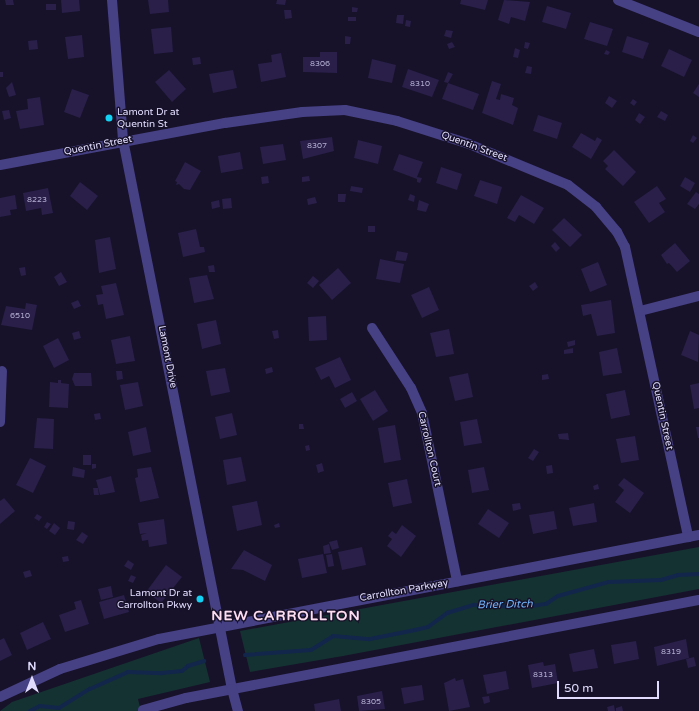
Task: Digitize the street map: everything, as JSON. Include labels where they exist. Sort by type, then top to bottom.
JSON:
[{"type":"street","name":"Lamont Drive","points":[[112,0],[123,140],[232,689],[238,711]]},
{"type":"street","points":[[618,0],[699,32]]},
{"type":"street","name":"Quentin Street","points":[[0,166],[123,140],[294,113],[345,110],[397,121],[469,144],[568,185],[596,207],[617,232],[625,247],[688,538]]},
{"type":"street","points":[[640,311],[699,296]]},
{"type":"street","name":"Carrollton Court","points":[[372,328],[411,388],[422,413],[457,581]]},
{"type":"street","points":[[0,422],[2,371]]},
{"type":"street","name":"Carrollton Parkway","points":[[0,697],[60,669],[102,655],[220,625],[699,535]]},
{"type":"street","points":[[143,710],[232,689],[699,600]]},
{"type":"green space","points":[[699,547],[699,589],[343,656],[250,672],[240,631]]},
{"type":"green space","points":[[199,638],[210,682],[138,699],[141,711],[0,711],[12,702]]},
{"type":"building","points":[[5,0],[13,0],[14,5],[6,5]]},
{"type":"building","points":[[61,0],[79,0],[80,11],[62,13]]},
{"type":"building","points":[[148,0],[168,0],[169,12],[150,14]]},
{"type":"building","points":[[277,0],[286,0],[285,5],[276,4]]},
{"type":"building","points":[[461,0],[488,0],[485,10],[460,4]]},
{"type":"building","points":[[504,0],[530,2],[525,21],[511,17],[509,24],[498,20]]},
{"type":"building","points":[[46,4],[56,4],[56,10],[46,10]]},
{"type":"building","points":[[547,6],[571,13],[566,29],[542,22]]},
{"type":"building","points":[[352,7],[358,8],[357,12],[352,12]]},
{"type":"building","points":[[284,10],[291,10],[292,18],[285,19]]},
{"type":"building","points":[[397,15],[404,15],[403,24],[396,23]]},
{"type":"building","points":[[348,17],[356,17],[356,21],[348,21]]},
{"type":"building","points":[[406,20],[411,21],[410,27],[405,26]]},
{"type":"building","points":[[590,22],[613,29],[607,46],[584,39]]},
{"type":"building","points":[[171,27],[173,52],[154,54],[151,29]]},
{"type":"building","points":[[446,30],[453,31],[451,38],[444,36]]},
{"type":"building","points":[[82,35],[84,57],[68,59],[65,37]]},
{"type":"building","points":[[345,36],[351,37],[350,44],[345,44]]},
{"type":"building","points":[[627,36],[649,43],[643,59],[622,52]]},
{"type":"building","points":[[37,40],[38,49],[29,50],[28,41]]},
{"type":"building","points":[[452,42],[455,47],[449,49],[447,44]]},
{"type":"building","points":[[525,42],[530,43],[528,49],[524,48]]},
{"type":"building","points":[[515,48],[520,50],[518,58],[513,57]]},
{"type":"building","points":[[669,49],[692,60],[684,77],[661,66]]},
{"type":"building","points":[[606,50],[610,52],[608,55],[604,54]]},
{"type":"building","points":[[320,52],[337,52],[337,73],[303,72],[303,57],[320,57]]},
{"type":"building","points":[[281,53],[286,77],[261,82],[258,64],[272,62],[271,55]]},
{"type":"building","points":[[200,57],[201,64],[193,65],[192,58]]},
{"type":"building","points":[[372,59],[396,65],[392,83],[368,78]]},
{"type":"building","points":[[527,66],[532,67],[531,74],[525,73]]},
{"type":"building","points":[[408,69],[439,80],[432,97],[402,87]]},
{"type":"building","points":[[169,70],[186,89],[172,102],[155,82]]},
{"type":"building","points":[[233,70],[237,88],[213,93],[209,74]]},
{"type":"building","points":[[0,72],[3,72],[3,77],[0,77]]},
{"type":"building","points":[[448,72],[453,74],[448,83],[444,82]]},
{"type":"building","points":[[492,81],[501,84],[496,99],[500,100],[501,94],[514,98],[512,105],[518,108],[513,125],[482,113]]},
{"type":"building","points":[[12,82],[16,95],[9,97],[6,88]]},
{"type":"building","points":[[448,83],[479,94],[473,110],[442,99]]},
{"type":"building","points":[[699,84],[699,97],[693,93]]},
{"type":"building","points":[[72,89],[89,95],[80,118],[64,112]]},
{"type":"building","points":[[609,96],[617,101],[612,108],[605,103]]},
{"type":"building","points":[[40,97],[44,125],[20,129],[16,111],[28,109],[27,99]]},
{"type":"building","points":[[633,99],[637,102],[634,106],[630,103]]},
{"type":"building","points":[[9,110],[11,118],[4,120],[2,111]]},
{"type":"building","points":[[661,111],[668,115],[665,121],[657,117]]},
{"type":"building","points":[[639,113],[645,117],[640,124],[635,120]]},
{"type":"building","points":[[538,115],[562,123],[557,139],[533,131]]},
{"type":"building","points":[[581,133],[595,141],[597,137],[602,140],[591,159],[572,147]]},
{"type":"building","points":[[693,135],[697,138],[693,143],[690,141]]},
{"type":"building","points":[[332,137],[334,151],[303,159],[300,141]]},
{"type":"building","points":[[358,140],[382,146],[378,164],[354,158]]},
{"type":"building","points":[[283,144],[286,160],[263,164],[260,147]]},
{"type":"building","points":[[614,150],[636,172],[623,186],[605,169],[608,166],[603,161]]},
{"type":"building","points":[[240,152],[243,169],[221,173],[218,156]]},
{"type":"building","points":[[399,154],[423,162],[417,177],[422,178],[420,183],[417,182],[417,179],[393,170]]},
{"type":"building","points":[[185,162],[201,171],[190,190],[184,189],[179,184],[176,185],[177,182],[175,181]]},
{"type":"building","points":[[441,167],[462,174],[457,190],[436,183]]},
{"type":"building","points":[[268,176],[269,183],[262,184],[261,177]]},
{"type":"building","points":[[309,176],[310,181],[302,182],[302,177]]},
{"type":"building","points":[[685,177],[695,183],[690,192],[680,186]]},
{"type":"building","points":[[480,180],[502,187],[497,204],[474,196]]},
{"type":"building","points":[[80,182],[98,196],[87,210],[70,196]]},
{"type":"building","points":[[351,186],[363,188],[362,193],[350,191]]},
{"type":"building","points":[[657,186],[666,199],[659,203],[665,212],[649,223],[634,202]]},
{"type":"building","points":[[48,188],[53,213],[42,215],[41,208],[26,211],[23,193]]},
{"type":"building","points":[[696,192],[699,194],[699,204],[695,209],[687,204]]},
{"type":"building","points":[[338,194],[346,194],[345,202],[338,202]]},
{"type":"building","points":[[410,194],[415,196],[414,202],[408,200]]},
{"type":"building","points":[[15,195],[17,209],[10,210],[11,215],[0,217],[0,198]]},
{"type":"building","points":[[521,195],[544,208],[534,224],[519,215],[515,222],[507,218]]},
{"type":"building","points":[[315,197],[317,203],[308,205],[307,199]]},
{"type":"building","points":[[231,198],[232,208],[223,209],[222,199]]},
{"type":"building","points":[[219,200],[220,207],[212,209],[211,202]]},
{"type":"building","points":[[419,200],[429,204],[426,212],[417,210]]},
{"type":"building","points":[[564,218],[582,235],[570,247],[552,230]]},
{"type":"building","points":[[368,226],[375,226],[375,232],[368,232]]},
{"type":"building","points":[[196,229],[200,247],[204,247],[205,252],[183,257],[178,233]]},
{"type":"building","points":[[110,237],[116,269],[99,273],[95,240]]},
{"type":"building","points":[[555,242],[560,248],[556,252],[551,246]]},
{"type":"building","points":[[675,243],[690,261],[677,272],[669,263],[667,264],[661,255]]},
{"type":"building","points":[[397,251],[408,253],[406,261],[395,260]]},
{"type":"building","points":[[380,259],[404,264],[400,283],[376,279]]},
{"type":"building","points":[[598,262],[607,285],[590,292],[581,269]]},
{"type":"building","points":[[214,265],[215,272],[209,272],[208,266]]},
{"type":"building","points":[[25,267],[26,275],[21,276],[19,268]]},
{"type":"building","points":[[338,268],[351,283],[332,300],[319,285]]},
{"type":"building","points":[[61,272],[67,282],[59,286],[54,277]]},
{"type":"building","points":[[207,275],[214,299],[194,303],[189,278]]},
{"type":"building","points":[[313,276],[319,281],[313,288],[307,283]]},
{"type":"building","points":[[535,282],[538,287],[533,291],[529,286]]},
{"type":"building","points":[[116,283],[124,315],[106,319],[103,304],[98,305],[96,295],[103,294],[101,286]]},
{"type":"building","points":[[429,287],[439,310],[422,318],[411,295]]},
{"type":"building","points":[[78,300],[81,306],[74,309],[71,303]]},
{"type":"building","points":[[611,300],[615,333],[597,336],[591,314],[583,316],[581,305]]},
{"type":"building","points":[[26,303],[37,305],[32,330],[1,325],[6,306],[25,309]]},
{"type":"building","points":[[326,316],[327,340],[309,341],[308,317]]},
{"type":"building","points":[[216,320],[221,344],[202,349],[197,324]]},
{"type":"building","points":[[449,329],[454,354],[436,357],[430,333]]},
{"type":"building","points":[[278,330],[279,338],[274,339],[272,331]]},
{"type":"building","points":[[79,331],[81,338],[74,340],[72,333]]},
{"type":"building","points":[[690,331],[699,335],[698,362],[681,355]]},
{"type":"building","points":[[130,336],[135,361],[116,364],[111,340]]},
{"type":"building","points":[[58,338],[69,360],[54,368],[43,346]]},
{"type":"building","points":[[575,340],[575,345],[568,347],[567,342]]},
{"type":"building","points":[[573,348],[573,353],[564,354],[564,350]]},
{"type":"building","points":[[617,348],[622,373],[603,376],[599,352]]},
{"type":"building","points":[[340,357],[351,380],[335,388],[329,376],[321,380],[315,368]]},
{"type":"building","points":[[272,367],[273,372],[266,374],[265,369]]},
{"type":"building","points":[[225,368],[230,392],[211,396],[206,371]]},
{"type":"building","points":[[116,371],[122,371],[123,379],[117,380]]},
{"type":"building","points":[[74,373],[91,373],[92,386],[75,386],[72,379]]},
{"type":"building","points":[[468,373],[473,397],[455,401],[449,377]]},
{"type":"building","points":[[548,374],[549,379],[542,380],[542,375]]},
{"type":"building","points":[[58,380],[61,380],[61,383],[69,384],[68,408],[49,407],[50,382],[58,383]]},
{"type":"building","points":[[138,382],[143,406],[125,410],[120,385]]},
{"type":"building","points":[[699,383],[699,408],[694,409],[690,385]]},
{"type":"building","points":[[375,390],[388,411],[373,421],[360,399]]},
{"type":"building","points":[[625,390],[630,415],[611,419],[606,394]]},
{"type":"building","points":[[352,392],[357,401],[345,408],[340,399]]},
{"type":"building","points":[[100,413],[101,419],[95,420],[94,414]]},
{"type":"building","points":[[232,413],[237,435],[220,439],[215,417]]},
{"type":"building","points":[[37,418],[54,419],[53,449],[34,448]]},
{"type":"building","points":[[477,419],[482,443],[464,446],[460,422]]},
{"type":"building","points":[[299,424],[303,424],[304,429],[299,429]]},
{"type":"building","points":[[395,425],[401,460],[384,463],[378,428]]},
{"type":"building","points":[[146,427],[151,452],[133,456],[128,432]]},
{"type":"building","points":[[696,427],[699,427],[699,438],[698,438]]},
{"type":"building","points":[[568,433],[569,440],[559,439],[558,434]]},
{"type":"building","points":[[635,436],[639,460],[621,463],[616,439]]},
{"type":"building","points":[[309,445],[310,450],[306,451],[305,446]]},
{"type":"building","points":[[534,449],[539,452],[533,461],[528,458]]},
{"type":"building","points":[[83,455],[91,455],[91,465],[83,465]]},
{"type":"building","points":[[241,457],[246,481],[227,485],[223,460]]},
{"type":"building","points":[[30,458],[46,466],[33,493],[16,485]]},
{"type":"building","points":[[322,463],[324,471],[318,473],[316,465]]},
{"type":"building","points":[[92,464],[96,464],[96,468],[92,469]]},
{"type":"building","points":[[552,465],[553,473],[547,474],[546,466]]},
{"type":"building","points":[[73,467],[85,470],[84,478],[72,476]]},
{"type":"building","points":[[151,467],[159,498],[140,502],[135,478],[138,477],[137,469]]},
{"type":"building","points":[[484,467],[489,490],[472,493],[468,470]]},
{"type":"building","points":[[111,476],[115,492],[100,495],[96,480]]},
{"type":"building","points":[[624,478],[644,493],[630,513],[615,502],[624,490],[618,485]]},
{"type":"building","points":[[407,479],[412,503],[393,507],[388,483]]},
{"type":"building","points":[[598,484],[599,489],[594,490],[593,486]]},
{"type":"building","points":[[93,488],[98,488],[99,495],[94,495]]},
{"type":"building","points":[[4,498],[15,511],[0,524],[0,501]]},
{"type":"building","points":[[257,501],[262,525],[237,531],[232,506]]},
{"type":"building","points":[[520,503],[521,509],[513,511],[512,504]]},
{"type":"building","points":[[594,503],[597,522],[573,526],[569,508]]},
{"type":"building","points":[[488,509],[509,523],[499,538],[478,524]]},
{"type":"building","points":[[554,511],[557,529],[533,534],[529,515]]},
{"type":"building","points":[[37,514],[42,517],[39,521],[34,518]]},
{"type":"building","points":[[164,519],[167,544],[149,547],[148,540],[142,541],[141,535],[147,533],[140,534],[138,523]]},
{"type":"building","points":[[68,521],[75,522],[74,530],[67,529]]},
{"type":"building","points":[[47,522],[51,524],[47,529],[44,527]]},
{"type":"building","points":[[54,523],[60,528],[55,535],[49,531]]},
{"type":"building","points":[[279,523],[280,527],[275,528],[274,525]]},
{"type":"building","points":[[402,525],[416,536],[401,557],[387,546],[392,539],[388,536],[392,531],[396,534]]},
{"type":"building","points":[[82,532],[88,536],[83,544],[76,540]]},
{"type":"building","points":[[337,540],[339,548],[332,550],[329,542]]},
{"type":"building","points":[[329,544],[331,553],[324,554],[323,546]]},
{"type":"building","points":[[362,547],[366,565],[342,570],[338,552]]},
{"type":"building","points":[[244,550],[272,565],[265,581],[243,570],[231,569]]},
{"type":"building","points":[[323,554],[327,573],[302,578],[298,559]]},
{"type":"building","points":[[332,554],[334,566],[328,567],[326,555]]},
{"type":"building","points":[[68,556],[69,561],[63,562],[62,557]]},
{"type":"building","points":[[128,560],[134,564],[131,570],[124,566]]},
{"type":"building","points":[[166,565],[182,577],[161,603],[146,592]]},
{"type":"building","points":[[30,570],[32,576],[25,578],[23,572]]},
{"type":"building","points":[[131,575],[136,577],[133,583],[128,581]]},
{"type":"building","points":[[111,586],[113,597],[101,600],[98,589]]},
{"type":"building","points":[[124,595],[129,612],[104,619],[99,602]]},
{"type":"building","points":[[81,600],[89,624],[65,632],[59,615],[76,609],[74,602]]},
{"type":"building","points":[[43,622],[51,639],[27,650],[20,633]]},
{"type":"building","points":[[4,638],[12,655],[0,661],[0,640]]},
{"type":"building","points":[[686,639],[689,658],[657,666],[654,647]]},
{"type":"building","points":[[636,641],[639,659],[614,664],[611,645]]},
{"type":"building","points":[[594,649],[598,668],[573,672],[569,654]]},
{"type":"building","points":[[694,657],[696,666],[688,668],[686,659]]},
{"type":"building","points":[[543,662],[544,666],[555,664],[558,683],[532,688],[528,665]]},
{"type":"building","points":[[506,671],[509,689],[487,694],[483,675]]},
{"type":"building","points":[[455,678],[456,681],[463,679],[470,707],[449,711],[444,683]]},
{"type":"building","points":[[422,685],[424,700],[404,704],[401,688]]},
{"type":"building","points":[[382,691],[385,709],[359,711],[357,696]]},
{"type":"building","points":[[489,696],[490,702],[484,704],[482,697]]},
{"type":"building","points":[[339,699],[341,711],[315,711],[314,704]]},
{"type":"building","points":[[614,705],[615,711],[608,711],[607,707]]},
{"type":"building","points":[[622,706],[623,711],[616,711],[616,708]]},
{"type":"waterway","name":"Brier Ditch","points":[[245,655],[311,650],[333,636],[370,639],[415,630],[428,627],[447,613],[474,605],[526,607],[546,604],[558,596],[609,582],[661,580],[678,575],[699,574]]},
{"type":"waterway","name":"Brier Ditch","points":[[30,711],[40,706],[59,708],[90,689],[128,672],[162,673],[182,671],[188,666],[204,661]]},
{"type":"place","name":"Lamont Dr at Quentin St","points":[[109,118]]},
{"type":"place","name":"Lamont Dr at Carrollton Pkwy","points":[[200,599]]},
{"type":"district","name":"NEW CARROLLTON","points":[[286,616]]}]
